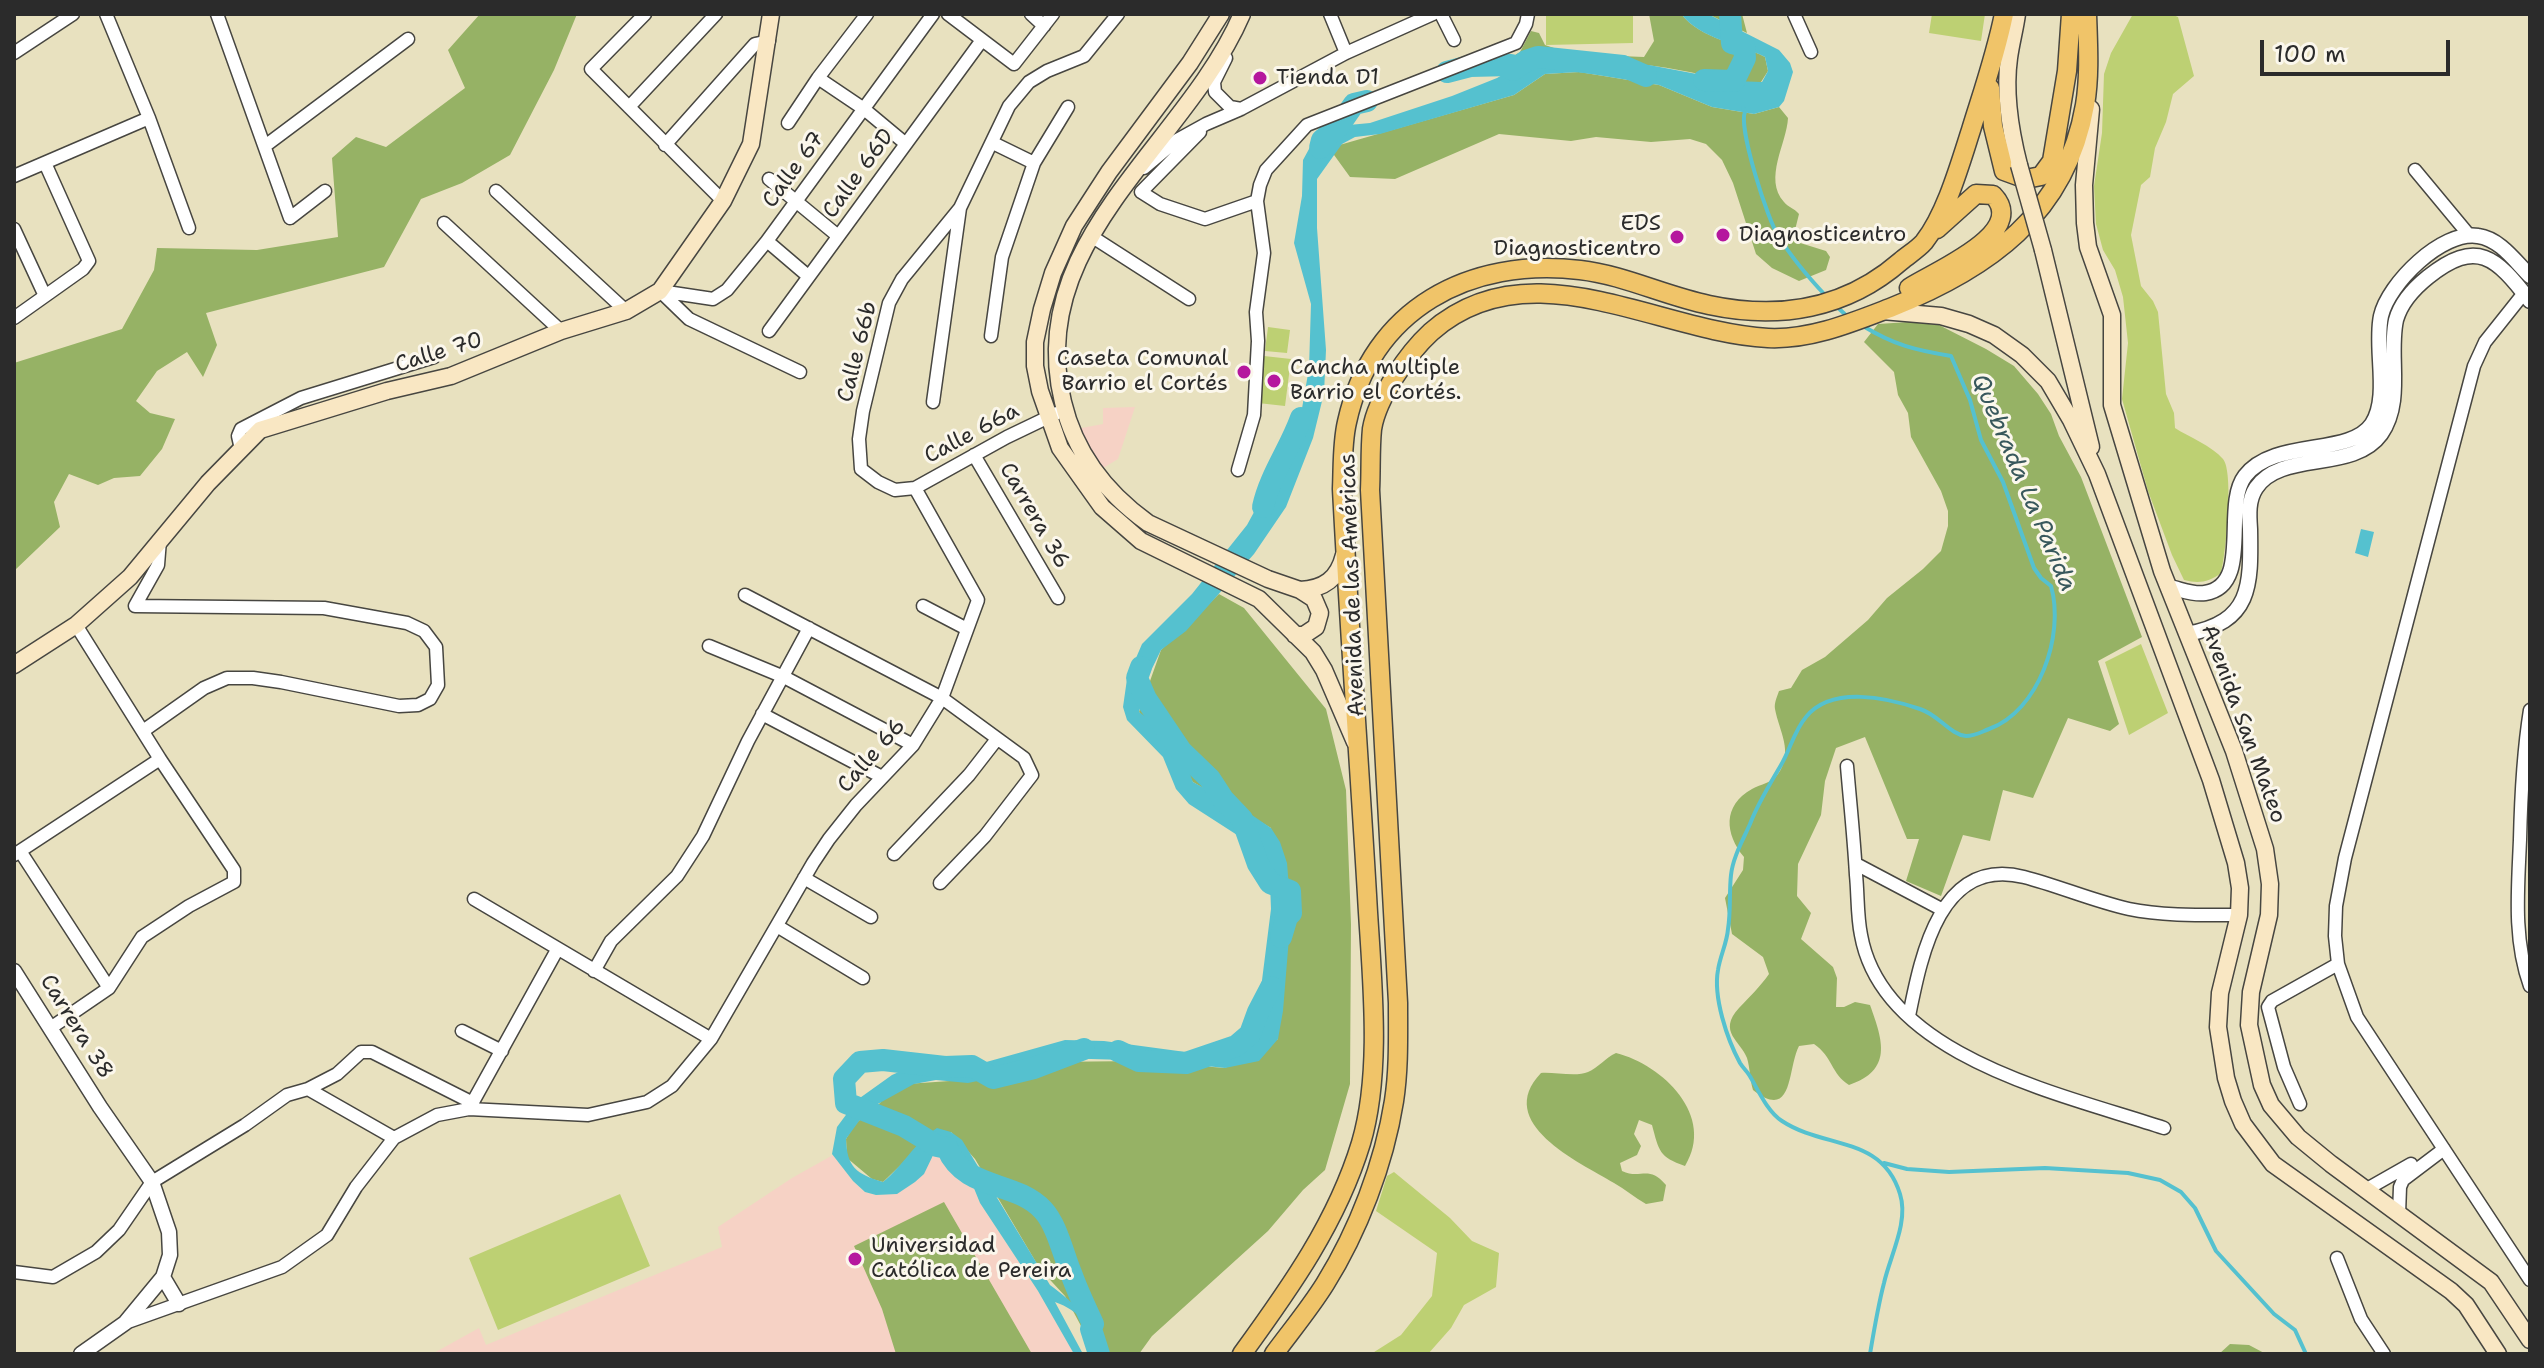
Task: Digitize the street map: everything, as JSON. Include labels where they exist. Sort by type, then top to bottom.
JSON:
[{"type":"main road","name":"Calle 70","points":[[14,665],[76,625],[130,577],[208,483],[260,430],[387,391],[451,376],[561,331],[626,311],[660,291],[723,201],[751,144],[771,14]]},
{"type":"main road","points":[[1221,14],[1190,63],[1081,215],[1053,273],[1035,342],[1035,366],[1057,413],[1099,479],[1130,510],[1171,535],[1268,579],[1300,590],[1314,599],[1320,613],[1316,627],[1311,632],[1295,635]]},
{"type":"main road","points":[[1242,14],[1208,76],[1126,183],[1091,236],[1060,313],[1055,344],[1060,448],[1102,507],[1130,533],[1161,553],[1259,599],[1313,652],[1358,748]]},
{"type":"main road","name":"Avenida de las Américas","points":[[1242,1354],[1302,1270],[1322,1235],[1361,1142],[1369,1100],[1372,1019],[1366,878],[1342,489],[1346,425],[1353,400],[1379,348],[1401,322],[1426,301],[1449,288],[1500,271],[1532,268],[1579,270],[1708,305],[1766,312],[1804,310],[1857,291],[1886,274],[1924,242],[1958,174],[1989,78],[2004,14]]},
{"type":"main road","points":[[2017,14],[2007,95],[2012,138],[2043,250],[2097,474],[2211,780],[2239,874],[2239,915],[2220,993],[2218,1027],[2226,1078],[2243,1124],[2273,1164],[2451,1291],[2466,1305],[2498,1354]]},
{"type":"main road","points":[[1989,78],[1993,126],[2004,171],[2026,179],[2041,176],[2052,161],[2067,71],[2071,14]]},
{"type":"main road","name":"Avenida de las Américas","points":[[1274,1354],[1325,1284],[1346,1246],[1383,1149],[1394,1102],[1398,1003],[1370,490],[1372,429],[1377,410],[1418,345],[1457,312],[1479,302],[1528,294],[1575,295],[1745,336],[1785,338],[1816,333],[1876,314],[1910,300],[1977,264],[2028,225],[2049,200],[2065,170],[2085,105],[2089,71],[2087,14]]},
{"type":"main road","name":"Avenida San Mateo","points":[[2093,14],[2097,59],[2084,185],[2086,235],[2112,315],[2112,405],[2126,458],[2169,587],[2234,751],[2265,849],[2269,868],[2269,915],[2251,992],[2249,1025],[2262,1085],[2271,1105],[2298,1137],[2491,1282],[2530,1340]]},
{"type":"main road","points":[[1876,314],[1896,297],[1988,239],[2001,222],[1999,202],[1993,195],[1976,194],[1924,242]]},
{"type":"main road","points":[[1876,314],[1941,316],[1994,335],[2022,355],[2048,381],[2097,474]]},
{"type":"main road","points":[[1300,590],[1315,589],[1332,580],[1338,573],[1345,548]]},
{"type":"main road","points":[[1366,878],[1375,883],[1390,880]]},
{"type":"street","points":[[14,53],[73,14]]},
{"type":"street","points":[[106,14],[149,118],[189,228]]},
{"type":"street","points":[[217,14],[290,218],[325,191]]},
{"type":"street","points":[[645,14],[591,69],[723,201]]},
{"type":"street","points":[[629,107],[716,14]]},
{"type":"street","points":[[788,123],[867,14]]},
{"type":"street","name":"Calle 67","points":[[660,291],[713,299],[727,290],[767,241],[933,14]]},
{"type":"street","points":[[948,14],[1014,64],[1053,14]]},
{"type":"street","points":[[1031,14],[1044,26]]},
{"type":"street","points":[[933,402],[960,208],[1009,106],[1029,82],[1084,56],[1118,14]]},
{"type":"street","points":[[1330,14],[1346,53]]},
{"type":"street","points":[[1126,183],[1177,140],[1206,124],[1241,109],[1346,53],[1433,14]]},
{"type":"street","points":[[1441,14],[1454,40]]},
{"type":"street","points":[[1238,470],[1254,415],[1258,341],[1256,312],[1264,253],[1257,201],[1266,170],[1307,125],[1516,43],[1528,14]]},
{"type":"street","points":[[1794,14],[1811,52]]},
{"type":"street","points":[[1234,32],[1214,82],[1215,92],[1230,107],[1241,109]]},
{"type":"street","points":[[265,146],[408,39]]},
{"type":"street","name":"Calle 66D","points":[[769,331],[982,40]]},
{"type":"street","points":[[665,145],[755,44],[769,41]]},
{"type":"street","points":[[818,78],[864,109],[906,144]]},
{"type":"street","points":[[991,336],[1002,257],[1034,163],[1068,107]]},
{"type":"street","points":[[14,176],[149,118]]},
{"type":"street","points":[[1206,124],[1141,192],[1160,204],[1205,219],[1257,201]]},
{"type":"street","points":[[993,143],[1034,163]]},
{"type":"street","points":[[14,318],[83,269],[89,261],[45,163]]},
{"type":"street","points":[[2415,170],[2469,235]]},
{"type":"street","points":[[769,179],[838,236]]},
{"type":"street","points":[[496,191],[626,311]]},
{"type":"street","name":"Calle 66b","points":[[915,488],[895,490],[861,469],[859,439],[863,411],[889,303],[902,279],[960,208]]},
{"type":"street","points":[[444,223],[561,331]]},
{"type":"street","points":[[14,229],[45,296]]},
{"type":"street","points":[[2169,587],[2206,593],[2219,587],[2229,575],[2234,555],[2237,492],[2256,464],[2271,457],[2353,438],[2370,426],[2380,402],[2380,324],[2384,306],[2407,273],[2447,241],[2469,235],[2495,242],[2530,276]]},
{"type":"street","points":[[1091,236],[1189,299]]},
{"type":"street","points":[[767,241],[808,276]]},
{"type":"street","points":[[2187,634],[2223,623],[2241,601],[2249,577],[2250,504],[2260,482],[2276,471],[2353,453],[2375,440],[2386,425],[2392,405],[2397,319],[2406,297],[2451,260],[2473,255],[2501,267],[2527,297],[2485,342],[2474,366],[2345,858],[2336,906],[2338,964],[2357,1017],[2530,1280]]},
{"type":"street","points":[[660,291],[689,319],[800,372]]},
{"type":"street","points":[[241,449],[238,436],[241,429],[301,398],[434,357]]},
{"type":"street","name":"Calle 66a","points":[[915,488],[1057,413]]},
{"type":"street","name":"Carrera 36","points":[[974,455],[1058,598]]},
{"type":"street","name":"Calle 66","points":[[471,1106],[588,1115],[647,1102],[672,1086],[711,1039],[829,839],[913,745],[942,698],[978,600],[915,488]]},
{"type":"street","points":[[143,731],[204,688],[227,678],[281,682],[399,706],[418,705],[430,699],[438,685],[436,647],[424,631],[407,623],[324,608],[135,606],[158,565],[160,540]]},
{"type":"street","points":[[745,595],[942,698],[1024,758],[1032,775],[985,836],[940,883]]},
{"type":"street","points":[[923,606],[967,629]]},
{"type":"street","points":[[52,1027],[109,988],[142,937],[189,906],[234,882],[235,876],[76,625]]},
{"type":"street","points":[[594,971],[611,941],[677,876],[693,853],[809,628]]},
{"type":"street","points":[[709,646],[784,677],[913,745]]},
{"type":"street","points":[[2530,710],[2522,763],[2517,896],[2521,958],[2530,986]]},
{"type":"street","points":[[762,714],[882,777]]},
{"type":"street","points":[[894,854],[969,775],[997,739]]},
{"type":"street","points":[[109,988],[17,853],[160,759]]},
{"type":"street","points":[[1847,766],[1861,935],[1885,989],[1909,1016],[1960,1054],[1993,1071],[2164,1128]]},
{"type":"street","points":[[1856,864],[1943,910]]},
{"type":"street","points":[[1909,1016],[1924,955],[1943,910],[1964,885],[1998,874],[2022,876],[2130,909],[2239,915]]},
{"type":"street","points":[[804,878],[871,917]]},
{"type":"street","points":[[474,899],[711,1039]]},
{"type":"street","points":[[777,926],[863,978]]},
{"type":"street","points":[[125,1323],[282,1267],[327,1235],[356,1187],[394,1138],[437,1115],[471,1106],[557,950]]},
{"type":"street","points":[[2300,1104],[2284,1067],[2268,1007],[2272,1001],[2338,964]]},
{"type":"street","name":"Carrera 38","points":[[14,971],[100,1107],[152,1182],[169,1232],[170,1255],[163,1277]]},
{"type":"street","points":[[462,1031],[502,1051]]},
{"type":"street","points":[[14,1272],[53,1277],[96,1252],[119,1230],[152,1182],[245,1125],[287,1095],[308,1089],[337,1074],[361,1052],[372,1052],[471,1106]]},
{"type":"street","points":[[308,1089],[394,1138]]},
{"type":"street","points":[[2367,1189],[2441,1146]]},
{"type":"street","points":[[2399,1214],[2403,1180],[2441,1146]]},
{"type":"street","points":[[2337,1258],[2361,1319],[2384,1354]]},
{"type":"street","points":[[81,1354],[125,1323],[163,1277],[179,1304]]},
{"type":"shaded area","points":[[1135,407],[1118,459],[1095,473],[1071,430],[1103,424],[1103,408]]},
{"type":"shaded area","name":"Universidad Católica de Pereira","points":[[937,1146],[955,1154],[969,1176],[980,1203],[1038,1291],[1074,1354],[432,1354],[479,1328],[486,1345],[722,1247],[718,1227],[833,1155],[853,1181],[865,1192],[876,1195],[897,1193],[915,1182]]},
{"type":"green space","points":[[480,14],[577,14],[554,70],[510,155],[462,183],[421,199],[384,267],[206,313],[217,345],[203,377],[187,352],[157,371],[136,401],[150,413],[175,419],[162,449],[140,476],[114,478],[98,485],[69,474],[54,502],[60,527],[14,571],[14,363],[122,329],[154,270],[157,248],[257,250],[338,237],[332,158],[356,137],[386,147],[465,88],[448,50]]},
{"type":"green space","points":[[1546,14],[1633,14],[1633,43],[1546,45]]},
{"type":"green space","points":[[1649,14],[1681,14],[1699,30],[1765,57],[1768,71],[1761,82],[1752,83],[1650,65],[1622,66],[1552,58],[1525,63],[1513,70],[1508,66],[1507,60],[1520,52],[1531,31],[1539,33],[1545,45],[1572,54],[1644,57],[1654,41]]},
{"type":"green space","points":[[1708,14],[1742,14],[1747,33]]},
{"type":"green space","points":[[1932,14],[1985,14],[1981,41],[1929,33]]},
{"type":"green space","points":[[2133,14],[2171,14],[2178,17],[2194,76],[2173,94],[2155,148],[2150,177],[2141,185],[2131,235],[2141,286],[2158,312],[2166,394],[2174,413],[2175,428],[2213,450],[2223,459],[2226,467],[2228,514],[2221,573],[2199,582],[2184,580],[2148,491],[2122,399],[2128,343],[2123,297],[2115,270],[2103,250],[2096,224],[2094,186],[2102,133],[2104,74],[2111,53]]},
{"type":"green space","points":[[1579,72],[1659,85],[1712,107],[1754,114],[1779,107],[1788,118],[1776,172],[1778,193],[1799,214],[1794,234],[1797,242],[1826,251],[1830,257],[1826,270],[1799,281],[1772,268],[1756,254],[1733,183],[1722,160],[1706,144],[1690,139],[1651,142],[1596,137],[1571,141],[1499,134],[1395,179],[1350,177],[1329,148],[1514,95],[1545,74]]},
{"type":"green space","points":[[1909,322],[1939,325],[1986,349],[2014,366],[2038,394],[2081,477],[2142,637],[2098,661],[2119,724],[2110,731],[2068,718],[2033,798],[2003,790],[1990,841],[1963,835],[1941,896],[1906,881],[1919,839],[1907,839],[1865,737],[1836,748],[1825,781],[1821,815],[1798,864],[1797,896],[1811,913],[1801,939],[1833,967],[1837,978],[1836,1007],[1855,1002],[1870,1005],[1881,1042],[1881,1053],[1873,1071],[1849,1085],[1814,1044],[1799,1046],[1787,1089],[1776,1100],[1753,1090],[1747,1058],[1730,1030],[1733,1016],[1769,974],[1763,957],[1732,934],[1725,898],[1743,870],[1744,857],[1730,830],[1731,812],[1742,796],[1773,779],[1783,766],[1784,742],[1775,707],[1779,691],[1791,688],[1802,670],[1825,657],[1941,551],[1948,526],[1948,511],[1941,491],[1911,437],[1908,413],[1898,395],[1894,372],[1864,342],[1878,324]]},
{"type":"green space","points":[[1268,327],[1290,330],[1287,353],[1265,351]]},
{"type":"green space","name":"Cancha multiple Barrio el Cortés.","points":[[1264,356],[1291,359],[1285,406],[1258,403]]},
{"type":"green space","points":[[1219,594],[1244,608],[1326,709],[1346,790],[1351,924],[1350,1084],[1325,1170],[1303,1190],[1268,1231],[1152,1336],[1139,1354],[1096,1354],[1065,1296],[1040,1269],[975,1159],[951,1132],[908,1158],[883,1182],[872,1179],[847,1158],[846,1139],[855,1124],[880,1103],[892,1085],[993,1078],[1045,1062],[1139,1061],[1225,1068],[1278,1039],[1271,828],[1193,782],[1139,712],[1161,650]]},
{"type":"green space","points":[[2141,644],[2168,713],[2129,735],[2105,662]]},
{"type":"green space","points":[[1616,1053],[1634,1059],[1667,1081],[1689,1111],[1694,1129],[1693,1147],[1685,1166],[1665,1156],[1652,1125],[1639,1120],[1634,1134],[1641,1146],[1637,1155],[1620,1163],[1622,1171],[1654,1175],[1660,1179],[1666,1185],[1663,1201],[1646,1204],[1563,1152],[1546,1139],[1527,1108],[1529,1091],[1541,1073],[1583,1073]]},
{"type":"green space","points":[[1394,1172],[1450,1218],[1472,1241],[1499,1253],[1496,1287],[1464,1305],[1451,1328],[1428,1354],[1371,1354],[1401,1335],[1432,1296],[1437,1253],[1376,1211],[1387,1176]]},
{"type":"green space","points":[[620,1194],[650,1266],[498,1330],[469,1258]]},
{"type":"green space","points":[[944,1202],[1032,1354],[896,1354],[882,1309],[854,1246]]},
{"type":"green space","points":[[2230,1344],[2249,1345],[2266,1354],[2219,1354]]},
{"type":"water","points":[[1681,14],[1708,14],[1779,50],[1793,72],[1784,101],[1779,107],[1754,114],[1712,107],[1659,85],[1579,72],[1545,74],[1514,95],[1380,134],[1355,137],[1342,144],[1317,179],[1317,228],[1326,350],[1324,393],[1313,438],[1286,507],[1254,554],[1186,631],[1161,650],[1147,679],[1139,712],[1168,733],[1181,751],[1193,782],[1271,828],[1280,842],[1287,863],[1291,913],[1278,1039],[1259,1061],[1225,1068],[1159,1061],[1057,1058],[1011,1074],[968,1083],[936,1080],[914,1084],[867,1110],[846,1139],[848,1156],[855,1168],[883,1182],[937,1128],[951,1132],[962,1140],[1050,1285],[1092,1324],[1107,1354],[1099,1354],[1093,1336],[1078,1315],[1055,1302],[1083,1354],[1074,1354],[1038,1291],[980,1203],[969,1176],[955,1154],[947,1148],[937,1147],[924,1174],[915,1182],[897,1194],[876,1195],[865,1192],[853,1181],[832,1154],[837,1127],[857,1100],[892,1075],[921,1062],[972,1066],[1065,1040],[1104,1041],[1193,1053],[1236,1046],[1250,1034],[1258,1012],[1271,909],[1270,883],[1262,857],[1248,842],[1189,804],[1176,789],[1163,757],[1127,720],[1123,707],[1127,679],[1142,644],[1192,594],[1247,525],[1290,446],[1300,420],[1309,368],[1311,304],[1294,243],[1302,196],[1303,160],[1321,134],[1338,126],[1370,123],[1452,96],[1497,78],[1526,61],[1542,58],[1587,60],[1623,66],[1649,65],[1734,81],[1762,82],[1768,71],[1765,57],[1699,30]]},
{"type":"water","points":[[2361,529],[2374,532],[2368,557],[2355,553]]},
{"type":"waterway","points":[[1704,80],[1734,81],[1745,58],[1744,46],[1732,43],[1730,14]]},
{"type":"waterway","points":[[1447,72],[1470,66],[1511,65],[1513,70],[1538,57],[1623,66],[1646,76]]},
{"type":"waterway","points":[[1320,148],[1322,140],[1338,127],[1354,104],[1367,101]]},
{"type":"waterway","points":[[1743,108],[1750,154],[1774,228],[1795,260],[1826,296]]},
{"type":"waterway","points":[[1835,305],[1849,318]]},
{"type":"waterway","name":"Quebrada La Parida","points":[[1863,326],[1905,346],[1951,356],[1970,400],[1981,440],[2003,482],[2034,568],[2051,586],[2054,605],[2051,648],[2034,689],[2007,720],[1989,729],[1972,735],[1960,735],[1927,712],[1877,698],[1845,698],[1817,707],[1798,728],[1757,809],[1732,868],[1727,934],[1717,981],[1722,1018],[1740,1063],[1777,1117],[1798,1130],[1866,1152],[1891,1175],[1900,1194],[1900,1227],[1882,1292],[1870,1354]]},
{"type":"waterway","points":[[1263,507],[1270,484],[1301,418]]},
{"type":"waterway","points":[[1141,667],[1137,678],[1146,699],[1181,751],[1210,779],[1242,819],[1258,864],[1270,883],[1290,891],[1291,913],[1281,937]]},
{"type":"waterway","points":[[1118,1051],[1139,1061],[1186,1063],[1236,1046],[1250,1034],[1271,987]]},
{"type":"waterway","points":[[1084,1049],[1034,1068],[993,1078],[972,1066],[945,1067],[883,1060],[860,1062],[844,1079],[846,1103],[904,1126],[937,1146],[947,1148],[955,1162],[966,1172],[1032,1200],[1043,1210],[1056,1232],[1093,1324],[1091,1329],[1099,1354]]},
{"type":"waterway","points":[[1884,1163],[1907,1169],[1949,1172],[2045,1168],[2128,1173],[2160,1180],[2181,1192],[2195,1208],[2216,1251],[2274,1314],[2295,1330],[2306,1354]]},
{"type":"place","name":"Tienda D1","points":[[1260,78]]},
{"type":"place","name":"Diagnosticentro","points":[[1723,235]]},
{"type":"place","name":"EDS Diagnosticentro","points":[[1677,237]]},
{"type":"place","name":"Caseta Comunal Barrio el Cortés","points":[[1244,372]]},
{"type":"place","name":"Cancha multiple Barrio el Cortés.","points":[[1274,381]]},
{"type":"place","name":"Universidad Católica de Pereira","points":[[855,1259]]}]
